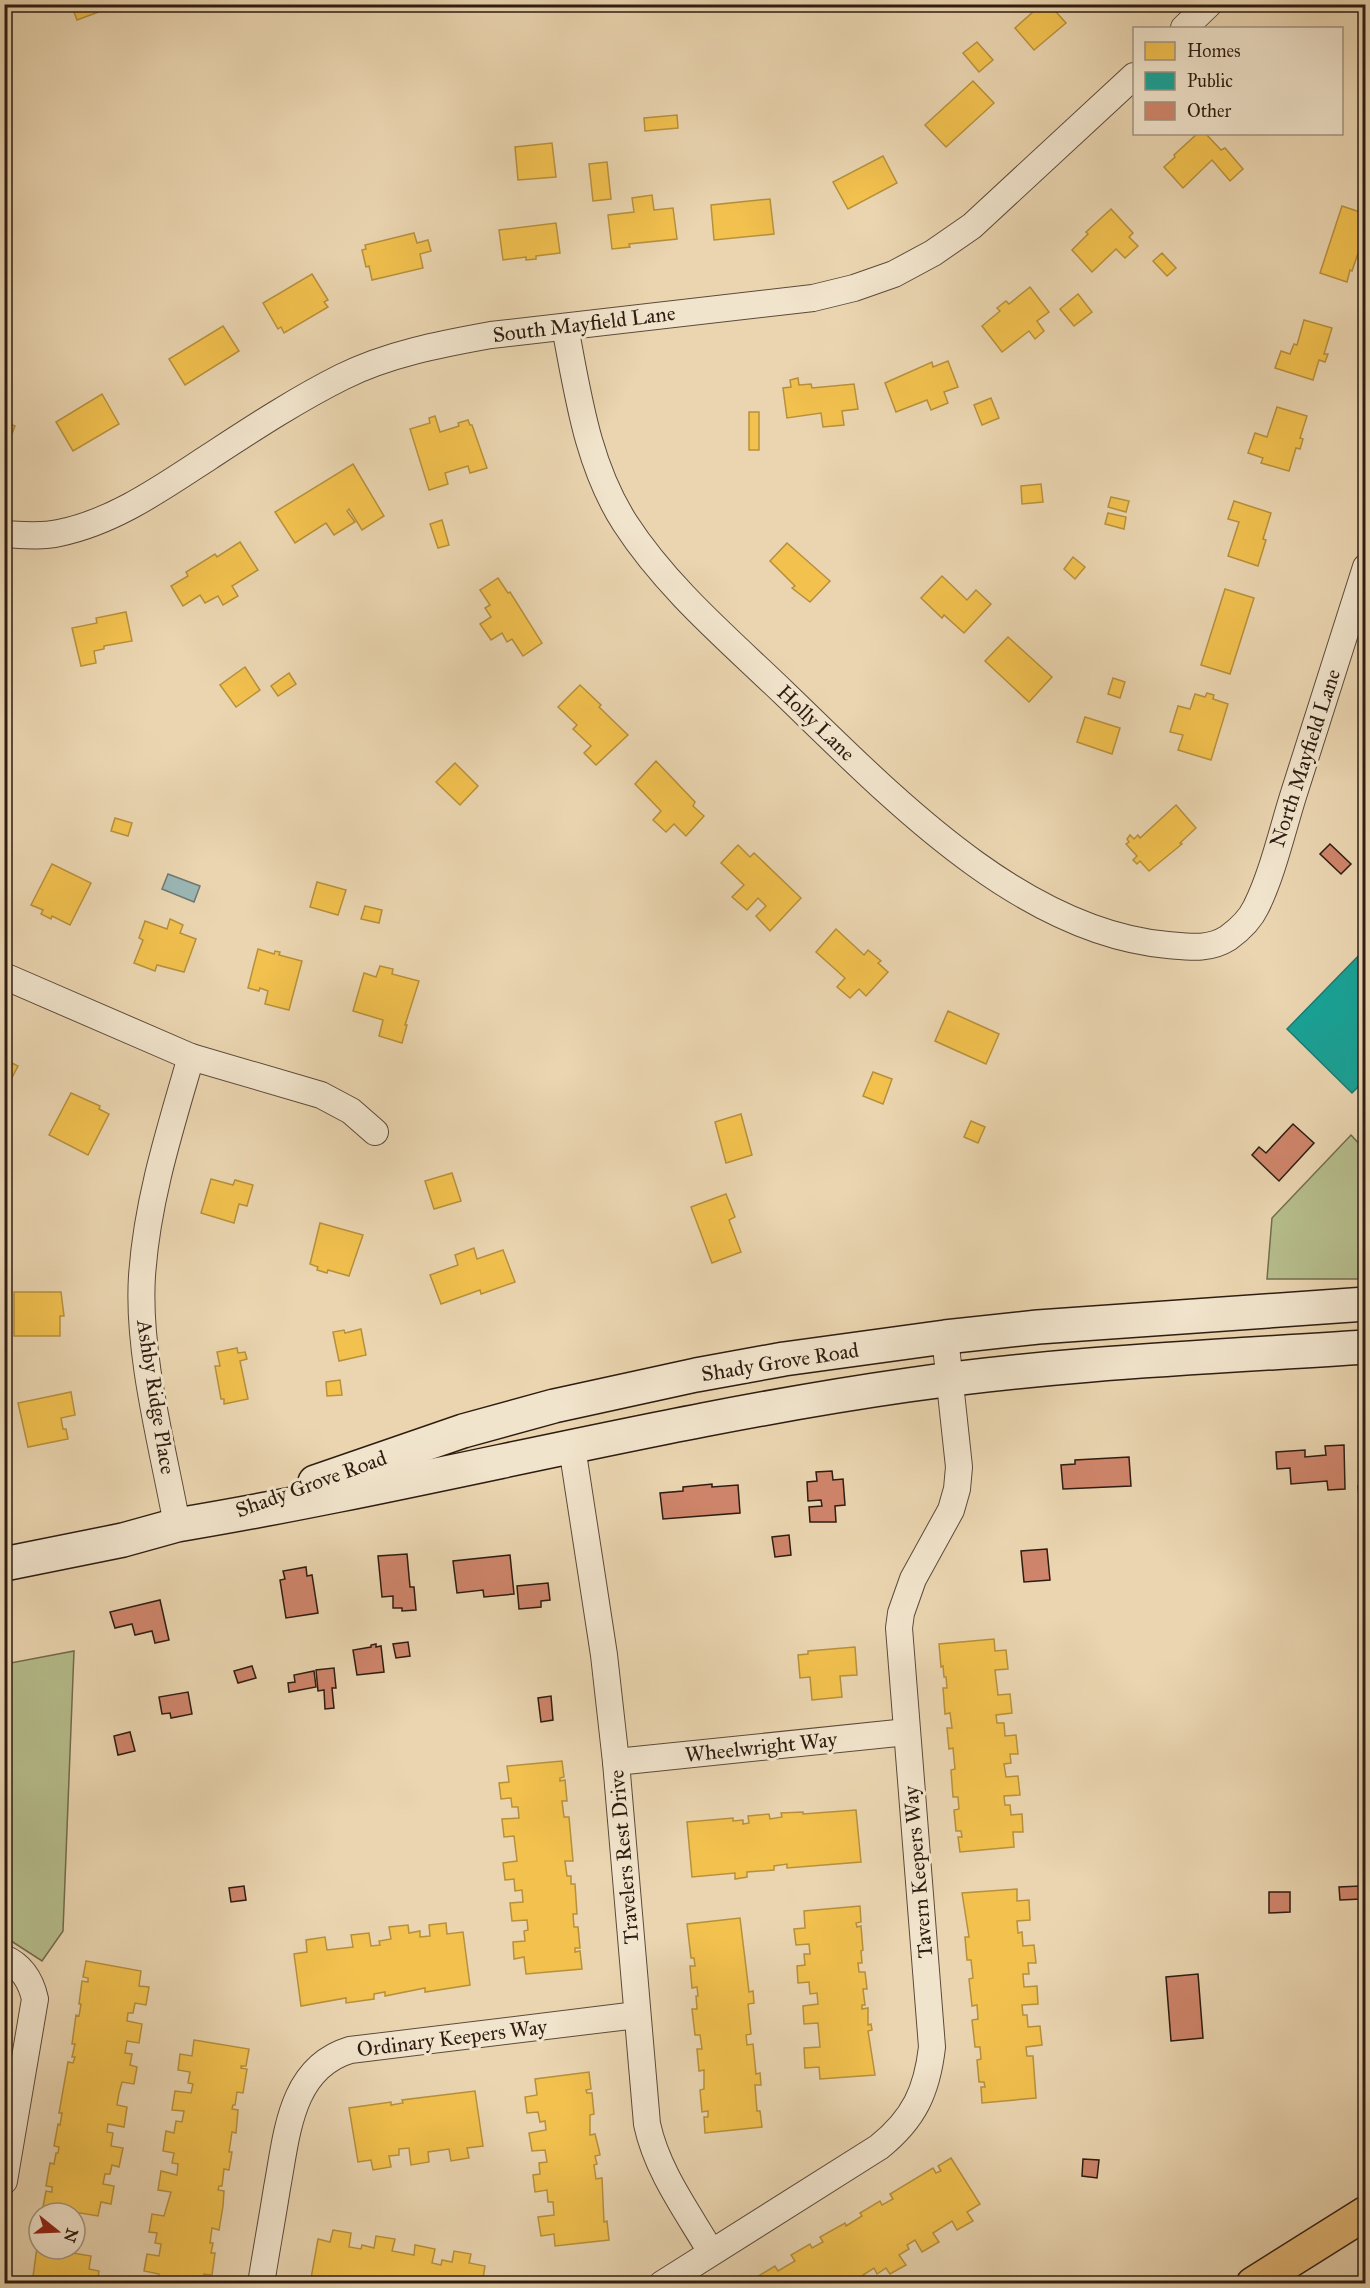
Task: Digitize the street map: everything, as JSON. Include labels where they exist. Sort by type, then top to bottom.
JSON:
[{"type":"highway","points":[[1253,2283],[1365,2213]]},
{"type":"main road","name":"Shady Grove Road","points":[[215,1519],[337,1473],[453,1434],[554,1406],[718,1371],[784,1359],[1038,1327],[1365,1304]]},
{"type":"main road","name":"Shady Grove Road","points":[[4,1564],[123,1540],[177,1525],[572,1447],[769,1409],[949,1380],[988,1374],[1365,1347]]},
{"type":"street","points":[[1185,27],[1209,4]]},
{"type":"street","name":"South Mayfield Lane","points":[[4,534],[35,536],[57,534],[78,529],[124,509],[168,484],[270,417],[343,376],[395,356],[448,342],[491,335],[813,298],[854,288],[894,274],[933,253],[972,226],[1133,77]]},
{"type":"street","name":"Holly Lane","points":[[565,327],[582,413],[594,457],[609,494],[624,522],[647,554],[684,597],[896,800],[963,855],[1020,893],[1065,916],[1112,933],[1151,943],[1201,948],[1227,939]]},
{"type":"street","name":"North Mayfield Lane","points":[[1227,939],[1245,924],[1256,908],[1365,567]]},
{"type":"street","points":[[4,976],[191,1057],[321,1095],[351,1111],[375,1132]]},
{"type":"street","name":"Ashby Ridge Place","points":[[177,1525],[143,1334],[142,1277],[151,1207],[191,1057]]},
{"type":"street","name":"Tavern Keepers Way","points":[[662,2283],[879,2147],[904,2124],[924,2089],[932,2047],[899,1646],[901,1613],[913,1579],[951,1510],[957,1489],[959,1467],[945,1337]]},
{"type":"street","name":"Travelers Rest Drive","points":[[572,1447],[604,1655],[616,1762],[647,2124],[652,2147],[660,2165],[711,2252]]},
{"type":"street","name":"Wheelwright Way","points":[[616,1762],[907,1732]]},
{"type":"street","points":[[4,1958],[21,1970],[31,1984],[35,1999],[4,2181]]},
{"type":"street","name":"Ordinary Keepers Way","points":[[261,2283],[287,2130],[300,2092],[322,2064],[350,2050],[637,2015]]},
{"type":"green space","points":[[1351,1135],[1365,1150],[1365,1279],[1267,1279],[1272,1218]]},
{"type":"green space","points":[[74,1651],[63,1931],[42,1961],[5,1937],[5,1664]]},
{"type":"water","points":[[168,874],[200,886],[194,902],[162,889]]},
{"type":"building: Homes","points":[[71,4],[120,4],[77,20]]},
{"type":"building: Homes","points":[[1042,4],[1049,4],[1066,23],[1034,50],[1015,28]]},
{"type":"building: Homes","points":[[977,42],[993,60],[979,72],[963,53]]},
{"type":"building: Homes","points":[[973,81],[994,103],[946,147],[925,125]]},
{"type":"building: Homes","points":[[677,115],[678,128],[645,131],[644,118]]},
{"type":"building: Homes","points":[[1196,135],[1207,135],[1221,150],[1225,148],[1243,169],[1230,181],[1212,160],[1183,188],[1164,167],[1175,157],[1174,155]]},
{"type":"building: Homes","points":[[552,143],[556,177],[518,180],[515,147]]},
{"type":"building: Homes","points":[[883,156],[897,183],[848,209],[833,182]]},
{"type":"building: Homes","points":[[607,162],[611,199],[593,201],[589,164]]},
{"type":"building: Homes","points":[[652,195],[654,210],[673,208],[677,239],[629,244],[630,247],[612,249],[608,215],[634,212],[632,198]]},
{"type":"building: Homes","points":[[770,199],[774,234],[714,240],[711,205]]},
{"type":"building: Homes","points":[[1342,206],[1366,214],[1366,230],[1347,282],[1320,273]]},
{"type":"building: Homes","points":[[1111,209],[1133,233],[1129,237],[1138,246],[1125,258],[1116,249],[1092,272],[1072,250],[1088,234],[1086,232]]},
{"type":"building: Homes","points":[[556,223],[560,253],[536,256],[536,259],[526,260],[526,257],[503,260],[499,230]]},
{"type":"building: Homes","points":[[414,233],[417,243],[428,240],[431,251],[420,254],[423,268],[372,280],[362,250],[366,249],[365,245]]},
{"type":"building: Homes","points":[[1162,253],[1176,268],[1167,276],[1153,261]]},
{"type":"building: Homes","points":[[312,274],[328,300],[324,302],[328,307],[284,333],[281,327],[278,329],[263,303]]},
{"type":"building: Homes","points":[[1030,287],[1049,312],[1037,321],[1044,331],[1035,339],[1029,331],[1002,352],[982,326],[1000,311],[997,308],[1006,301],[1009,304]]},
{"type":"building: Homes","points":[[1078,294],[1092,312],[1074,326],[1060,309]]},
{"type":"building: Homes","points":[[1304,320],[1332,328],[1324,354],[1328,354],[1325,362],[1319,360],[1313,380],[1275,368],[1281,351],[1290,354],[1294,344],[1297,345]]},
{"type":"building: Homes","points":[[223,326],[239,351],[185,385],[169,359]]},
{"type":"building: Homes","points":[[948,361],[958,387],[944,392],[948,403],[931,410],[927,400],[896,412],[885,383],[932,362],[933,367]]},
{"type":"building: Homes","points":[[798,378],[799,385],[811,384],[812,388],[854,384],[858,409],[842,411],[844,425],[823,427],[821,413],[787,418],[783,388],[791,387],[790,380]]},
{"type":"building: Homes","points":[[102,394],[119,424],[73,451],[56,422]]},
{"type":"building: Homes","points":[[991,398],[999,418],[982,425],[974,405]]},
{"type":"building: Homes","points":[[1277,407],[1307,416],[1300,438],[1303,439],[1300,449],[1296,448],[1289,471],[1261,463],[1263,458],[1248,453],[1255,433],[1267,437]]},
{"type":"building: Homes","points":[[749,412],[759,412],[759,450],[749,450]]},
{"type":"building: Homes","points":[[435,416],[440,432],[459,426],[458,423],[468,420],[472,425],[487,468],[470,473],[468,466],[445,473],[448,484],[429,490],[410,429],[430,423],[429,418]]},
{"type":"building: Homes","points":[[4,422],[15,426],[4,454]]},
{"type":"building: Homes","points":[[353,464],[384,516],[362,530],[349,509],[347,511],[355,522],[334,535],[326,523],[295,543],[275,512]]},
{"type":"building: Homes","points":[[1041,484],[1043,502],[1022,504],[1021,486]]},
{"type":"building: Homes","points":[[1111,497],[1129,501],[1126,512],[1108,507]]},
{"type":"building: Homes","points":[[1234,501],[1271,513],[1258,566],[1228,556],[1239,522],[1228,519]]},
{"type":"building: Homes","points":[[1108,513],[1126,517],[1124,529],[1105,524]]},
{"type":"building: Homes","points":[[442,520],[449,545],[438,548],[430,524]]},
{"type":"building: Homes","points":[[240,542],[258,570],[232,586],[238,596],[223,605],[218,596],[205,603],[200,595],[183,606],[171,586],[188,576],[186,572],[215,554],[217,557]]},
{"type":"building: Homes","points":[[787,543],[830,581],[810,602],[792,588],[795,586],[770,561]]},
{"type":"building: Homes","points":[[1073,557],[1085,567],[1075,579],[1064,569]]},
{"type":"building: Homes","points":[[942,576],[967,600],[976,590],[991,604],[964,633],[944,615],[942,618],[921,598]]},
{"type":"building: Homes","points":[[498,578],[508,593],[510,592],[542,643],[523,656],[512,639],[507,642],[502,633],[491,640],[480,624],[491,617],[485,608],[490,605],[480,590]]},
{"type":"building: Homes","points":[[1225,589],[1254,598],[1230,674],[1201,665]]},
{"type":"building: Homes","points":[[126,612],[132,641],[104,646],[104,649],[94,651],[96,663],[81,666],[72,628],[97,623],[96,618]]},
{"type":"building: Homes","points":[[1008,637],[1052,677],[1029,702],[985,661]]},
{"type":"building: Homes","points":[[245,667],[260,690],[236,707],[220,685]]},
{"type":"building: Homes","points":[[289,673],[296,684],[278,696],[271,686]]},
{"type":"building: Homes","points":[[1113,678],[1125,682],[1120,698],[1108,694]]},
{"type":"building: Homes","points":[[580,685],[628,735],[596,765],[584,753],[591,746],[573,729],[577,725],[558,707]]},
{"type":"building: Homes","points":[[1207,693],[1214,695],[1213,699],[1228,704],[1211,760],[1178,750],[1183,735],[1170,732],[1178,706],[1190,709],[1195,694],[1205,697]]},
{"type":"building: Homes","points":[[1085,717],[1120,728],[1112,754],[1077,742]]},
{"type":"building: Homes","points":[[656,761],[695,802],[693,806],[704,816],[686,836],[674,824],[666,832],[653,820],[661,811],[635,784]]},
{"type":"building: Homes","points":[[455,763],[478,786],[460,805],[436,782]]},
{"type":"building: Homes","points":[[1176,805],[1196,828],[1180,843],[1182,844],[1149,871],[1140,861],[1137,864],[1133,860],[1137,856],[1126,844],[1129,842],[1127,839],[1130,835],[1134,839],[1138,835],[1140,838]]},
{"type":"building: Homes","points":[[115,818],[132,823],[128,836],[111,831]]},
{"type":"building: Homes","points":[[738,845],[750,857],[754,853],[801,898],[770,931],[756,916],[766,906],[758,898],[747,910],[732,897],[744,885],[721,863]]},
{"type":"building: Homes","points":[[52,864],[91,883],[70,925],[52,916],[51,919],[41,914],[43,910],[31,905]]},
{"type":"building: Homes","points":[[317,882],[346,890],[338,915],[310,907]]},
{"type":"building: Homes","points":[[365,906],[382,910],[379,923],[361,919]]},
{"type":"building: Homes","points":[[170,919],[183,925],[180,933],[196,939],[184,972],[157,965],[155,971],[134,963],[143,940],[139,938],[145,921],[167,929]]},
{"type":"building: Homes","points":[[836,929],[864,955],[868,950],[881,961],[878,963],[888,972],[866,996],[859,989],[850,998],[837,987],[845,978],[816,952]]},
{"type":"building: Homes","points":[[258,949],[274,954],[275,951],[280,952],[279,955],[302,961],[289,1010],[265,1004],[268,991],[248,988]]},
{"type":"building: Homes","points":[[380,966],[393,969],[392,974],[419,981],[405,1025],[407,1025],[402,1043],[379,1036],[383,1020],[353,1011],[364,973],[376,977]]},
{"type":"building: Homes","points":[[948,1011],[999,1034],[986,1064],[935,1041]]},
{"type":"building: Homes","points":[[4,1059],[18,1066],[4,1093]]},
{"type":"building: Homes","points":[[873,1072],[892,1079],[883,1104],[863,1096]]},
{"type":"building: Homes","points":[[71,1093],[100,1106],[99,1109],[109,1114],[88,1155],[49,1135]]},
{"type":"building: Homes","points":[[741,1114],[752,1155],[726,1163],[715,1122]]},
{"type":"building: Homes","points":[[971,1121],[985,1127],[978,1143],[964,1137]]},
{"type":"building: Homes","points":[[452,1173],[461,1201],[434,1209],[425,1181]]},
{"type":"building: Homes","points":[[211,1179],[233,1185],[235,1180],[253,1185],[247,1206],[239,1204],[234,1223],[201,1213]]},
{"type":"building: Homes","points":[[726,1194],[735,1217],[729,1220],[741,1252],[712,1263],[691,1207]]},
{"type":"building: Homes","points":[[320,1223],[363,1235],[349,1276],[328,1270],[327,1273],[317,1270],[318,1267],[310,1264]]},
{"type":"building: Homes","points":[[474,1248],[477,1259],[503,1250],[515,1282],[481,1294],[480,1290],[441,1304],[430,1275],[458,1265],[455,1255]]},
{"type":"building: Homes","points":[[14,1292],[61,1292],[64,1316],[60,1316],[60,1336],[14,1336]]},
{"type":"building: Homes","points":[[361,1329],[366,1355],[339,1361],[333,1332],[344,1330],[345,1333]]},
{"type":"building: Homes","points":[[237,1348],[238,1353],[245,1352],[247,1359],[240,1361],[248,1399],[224,1404],[215,1366],[220,1366],[217,1352]]},
{"type":"building: Homes","points":[[340,1380],[342,1395],[327,1396],[326,1382]]},
{"type":"building: Homes","points":[[71,1392],[75,1415],[61,1418],[68,1439],[28,1447],[18,1403]]},
{"type":"building: Homes","points":[[994,1639],[995,1651],[1006,1650],[1008,1669],[995,1670],[998,1695],[1010,1694],[1012,1713],[996,1715],[997,1723],[1004,1723],[1005,1736],[1016,1735],[1018,1754],[1010,1754],[1011,1763],[1004,1764],[1006,1777],[1018,1776],[1020,1795],[1004,1796],[1005,1805],[1010,1805],[1011,1815],[1022,1814],[1023,1832],[1013,1832],[1014,1847],[960,1852],[958,1837],[962,1837],[961,1831],[956,1831],[954,1810],[959,1809],[958,1797],[953,1797],[951,1770],[955,1769],[953,1748],[949,1749],[947,1728],[952,1728],[950,1713],[945,1714],[943,1688],[947,1688],[943,1666],[941,1667],[939,1644]]},
{"type":"building: Homes","points":[[855,1647],[857,1675],[840,1676],[842,1697],[812,1700],[810,1677],[800,1678],[798,1655],[808,1654],[808,1651]]},
{"type":"building: Homes","points":[[562,1761],[564,1777],[560,1778],[560,1781],[565,1780],[567,1801],[562,1801],[564,1817],[569,1817],[573,1861],[565,1861],[567,1876],[571,1876],[571,1884],[575,1884],[577,1914],[573,1914],[574,1927],[578,1927],[580,1948],[575,1948],[575,1952],[580,1951],[582,1969],[526,1974],[524,1957],[514,1959],[513,1942],[525,1941],[524,1931],[528,1930],[527,1920],[512,1921],[510,1903],[523,1902],[522,1890],[515,1891],[514,1879],[505,1880],[503,1863],[517,1861],[514,1836],[504,1837],[502,1819],[519,1818],[518,1807],[512,1807],[511,1798],[501,1799],[499,1783],[509,1782],[507,1766]]},
{"type":"building: Homes","points":[[856,1810],[861,1862],[787,1868],[787,1864],[774,1866],[774,1870],[747,1872],[747,1877],[735,1879],[735,1873],[692,1877],[687,1822],[733,1818],[733,1821],[743,1820],[743,1824],[749,1823],[748,1816],[769,1814],[770,1819],[782,1817],[781,1813],[803,1812],[803,1814]]},
{"type":"building: Homes","points":[[1017,1889],[1017,1901],[1029,1900],[1030,1920],[1017,1921],[1018,1933],[1022,1932],[1023,1946],[1034,1945],[1036,1963],[1028,1963],[1029,1974],[1023,1974],[1024,1987],[1037,1986],[1038,2004],[1022,2005],[1023,2015],[1027,2015],[1028,2027],[1040,2026],[1042,2045],[1026,2047],[1027,2056],[1033,2056],[1036,2098],[982,2103],[981,2087],[985,2087],[984,2082],[979,2082],[977,2060],[981,2059],[980,2047],[975,2047],[972,2020],[978,2019],[977,2005],[972,2006],[969,1979],[973,1978],[971,1960],[967,1960],[965,1937],[969,1937],[962,1893]]},
{"type":"building: Homes","points":[[860,1906],[861,1922],[856,1923],[857,1927],[861,1926],[863,1950],[861,1951],[862,1963],[858,1963],[859,1972],[865,1972],[867,1989],[863,1989],[865,2005],[862,2005],[862,2009],[868,2008],[868,2025],[871,2024],[872,2030],[868,2031],[875,2075],[820,2079],[819,2067],[805,2068],[804,2048],[820,2047],[818,2023],[804,2024],[803,2006],[818,2004],[817,1993],[810,1994],[809,1982],[798,1983],[797,1966],[805,1965],[804,1954],[810,1954],[809,1944],[796,1945],[794,1929],[805,1928],[804,1911]]},
{"type":"building: Homes","points":[[740,1918],[749,1992],[753,1991],[754,2003],[748,2004],[751,2034],[746,2035],[747,2045],[753,2044],[756,2074],[760,2073],[761,2085],[755,2085],[757,2111],[760,2111],[762,2127],[705,2133],[704,2117],[708,2117],[708,2111],[702,2112],[700,2090],[704,2089],[704,2070],[699,2071],[697,2049],[702,2049],[700,2035],[695,2035],[692,2009],[697,2009],[696,1996],[698,1996],[697,1987],[692,1988],[690,1966],[695,1966],[694,1958],[691,1958],[687,1924]]},
{"type":"building: Homes","points":[[446,1923],[447,1934],[463,1932],[470,1985],[425,1992],[425,1988],[385,1996],[385,1992],[374,1994],[374,1999],[346,2003],[346,1998],[301,2006],[294,1954],[307,1952],[306,1940],[325,1937],[327,1950],[353,1947],[351,1935],[369,1933],[371,1946],[380,1945],[379,1941],[391,1939],[389,1927],[408,1925],[409,1933],[420,1931],[420,1937],[430,1936],[429,1925]]},
{"type":"building: Homes","points":[[86,1961],[141,1971],[139,1986],[149,1987],[146,2005],[135,2003],[133,2013],[128,2013],[127,2021],[142,2024],[139,2043],[127,2041],[125,2053],[132,2054],[130,2065],[137,2067],[134,2084],[122,2082],[119,2093],[117,2105],[127,2107],[124,2127],[108,2124],[107,2132],[113,2133],[111,2146],[123,2148],[119,2167],[112,2165],[110,2174],[105,2174],[103,2184],[114,2186],[111,2204],[101,2202],[98,2216],[87,2214],[87,2201],[44,2201],[46,2191],[52,2192],[52,2187],[46,2186],[50,2163],[54,2164],[56,2153],[58,2153],[59,2147],[54,2146],[62,2113],[59,2113],[68,2062],[73,2063],[75,2057],[72,2057],[75,2044],[72,2044],[76,2015],[79,2016],[82,1981],[88,1982],[88,1978],[83,1977]]},
{"type":"building: Homes","points":[[194,2040],[249,2049],[246,2066],[241,2066],[247,2069],[243,2093],[237,2092],[232,2109],[238,2110],[236,2133],[232,2132],[229,2152],[232,2152],[229,2170],[224,2169],[222,2186],[219,2186],[218,2190],[224,2191],[223,2206],[219,2230],[212,2228],[211,2253],[215,2253],[212,2275],[204,2274],[205,2284],[158,2284],[159,2274],[144,2271],[147,2254],[159,2256],[161,2244],[155,2243],[157,2233],[149,2232],[152,2214],[164,2216],[171,2192],[158,2190],[161,2171],[177,2175],[178,2164],[172,2163],[174,2153],[163,2151],[166,2131],[174,2133],[176,2121],[182,2122],[184,2111],[172,2110],[175,2091],[191,2093],[193,2084],[188,2083],[190,2072],[178,2070],[180,2054],[192,2056]]},
{"type":"building: Homes","points":[[589,2072],[591,2089],[586,2090],[587,2093],[592,2093],[594,2114],[590,2115],[590,2135],[595,2134],[600,2155],[595,2156],[597,2164],[594,2165],[596,2179],[602,2178],[604,2222],[607,2221],[609,2240],[555,2246],[554,2234],[541,2236],[538,2217],[554,2215],[553,2202],[548,2202],[547,2190],[535,2192],[533,2175],[540,2174],[539,2163],[547,2162],[545,2150],[532,2151],[529,2133],[546,2130],[545,2121],[540,2122],[538,2112],[527,2113],[525,2097],[537,2095],[535,2079]]},
{"type":"building: Homes","points":[[475,2091],[483,2146],[467,2148],[469,2158],[451,2161],[449,2149],[428,2152],[429,2162],[411,2165],[409,2148],[399,2149],[399,2155],[389,2156],[391,2167],[373,2170],[371,2160],[358,2162],[349,2108],[391,2102],[391,2105],[403,2103],[402,2100]]},
{"type":"building: Homes","points":[[951,2158],[980,2204],[967,2212],[973,2221],[957,2230],[952,2221],[933,2233],[939,2242],[922,2252],[915,2240],[907,2245],[909,2249],[899,2255],[906,2265],[890,2274],[886,2268],[877,2274],[874,2268],[863,2275],[868,2284],[752,2284],[750,2281],[775,2266],[778,2271],[795,2261],[791,2255],[810,2244],[812,2248],[823,2242],[820,2237],[845,2223],[846,2226],[862,2216],[860,2213],[880,2201],[882,2205],[893,2199],[890,2194],[933,2168],[936,2173],[941,2171],[938,2166]]},
{"type":"building: Homes","points":[[333,2230],[351,2233],[349,2247],[361,2249],[362,2245],[374,2248],[376,2236],[395,2239],[392,2251],[414,2255],[415,2245],[435,2249],[432,2263],[441,2265],[442,2260],[452,2262],[454,2251],[471,2254],[469,2263],[485,2266],[482,2284],[310,2284],[318,2239],[330,2242]]},
{"type":"building: Homes","points":[[87,2255],[91,2256],[89,2269],[99,2271],[97,2284],[32,2284],[35,2261],[87,2261]]},
{"type":"building: Public","points":[[1366,948],[1366,1079],[1352,1093],[1287,1029]]},
{"type":"building: Other","points":[[1330,844],[1351,864],[1341,874],[1320,854]]},
{"type":"building: Other","points":[[1293,1124],[1314,1143],[1279,1181],[1252,1155],[1259,1147],[1266,1153]]},
{"type":"building: Other","points":[[1344,1445],[1345,1489],[1328,1490],[1327,1481],[1291,1484],[1290,1468],[1277,1469],[1276,1452],[1305,1450],[1305,1457],[1326,1455],[1325,1446]]},
{"type":"building: Other","points":[[1129,1457],[1131,1486],[1063,1489],[1061,1465],[1075,1464],[1075,1460]]},
{"type":"building: Other","points":[[832,1471],[833,1480],[843,1479],[845,1505],[835,1506],[836,1522],[810,1522],[809,1507],[822,1506],[821,1500],[808,1501],[807,1482],[817,1481],[816,1472]]},
{"type":"building: Other","points":[[712,1484],[712,1487],[738,1485],[740,1513],[663,1519],[660,1493],[683,1491],[683,1487]]},
{"type":"building: Other","points":[[1358,1486],[1366,1486],[1366,1522],[1363,1523],[1362,1508],[1360,1508]]},
{"type":"building: Other","points":[[789,1535],[791,1555],[775,1557],[772,1537]]},
{"type":"building: Other","points":[[1047,1549],[1050,1580],[1024,1582],[1021,1551]]},
{"type":"building: Other","points":[[407,1554],[410,1587],[414,1587],[416,1610],[402,1611],[402,1608],[393,1608],[393,1596],[382,1597],[378,1556]]},
{"type":"building: Other","points":[[510,1555],[514,1594],[484,1597],[483,1590],[457,1593],[453,1561]]},
{"type":"building: Other","points":[[306,1567],[307,1576],[312,1575],[318,1613],[286,1618],[280,1580],[285,1579],[283,1571]]},
{"type":"building: Other","points":[[548,1583],[550,1600],[541,1601],[541,1607],[519,1609],[517,1586]]},
{"type":"building: Other","points":[[160,1600],[169,1640],[155,1643],[152,1631],[135,1635],[132,1624],[115,1628],[110,1612]]},
{"type":"building: Other","points":[[408,1642],[410,1656],[396,1658],[393,1644]]},
{"type":"building: Other","points":[[376,1644],[376,1647],[381,1646],[384,1672],[357,1675],[353,1650]]},
{"type":"building: Other","points":[[252,1666],[256,1678],[238,1683],[234,1671]]},
{"type":"building: Other","points":[[334,1668],[336,1688],[332,1688],[334,1708],[325,1709],[324,1690],[318,1691],[316,1670]]},
{"type":"building: Other","points":[[314,1671],[316,1687],[289,1692],[288,1683],[295,1682],[294,1675]]},
{"type":"building: Other","points":[[188,1692],[192,1714],[171,1718],[170,1713],[162,1714],[159,1697]]},
{"type":"building: Other","points":[[551,1696],[553,1720],[541,1722],[538,1698]]},
{"type":"building: Other","points":[[130,1732],[135,1751],[118,1755],[114,1736]]},
{"type":"building: Other","points":[[244,1886],[246,1900],[231,1902],[229,1888]]},
{"type":"building: Other","points":[[1360,1886],[1361,1899],[1340,1900],[1339,1887]]},
{"type":"building: Other","points":[[1269,1892],[1290,1892],[1290,1912],[1269,1913]]},
{"type":"building: Other","points":[[1198,1974],[1203,2038],[1171,2041],[1166,1977]]},
{"type":"building: Other","points":[[1083,2159],[1099,2160],[1097,2178],[1082,2176]]}]
